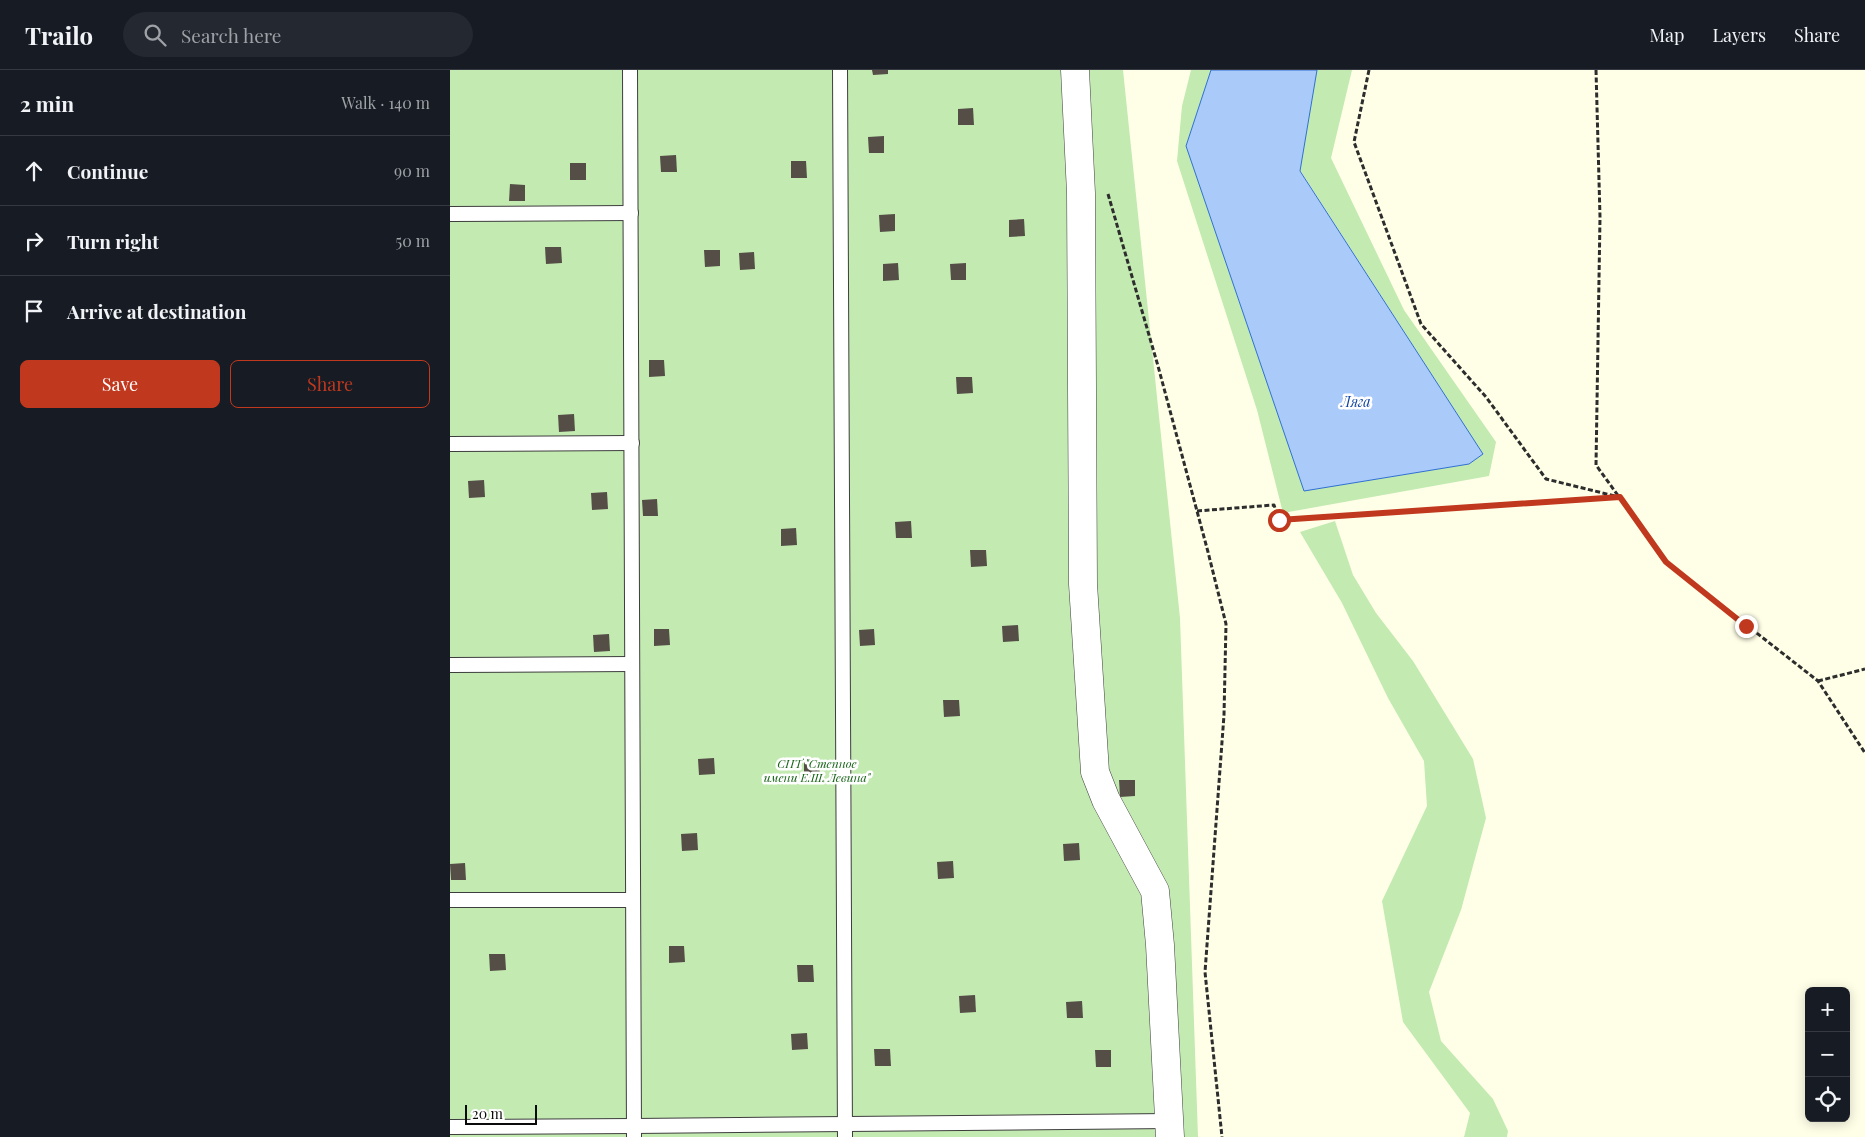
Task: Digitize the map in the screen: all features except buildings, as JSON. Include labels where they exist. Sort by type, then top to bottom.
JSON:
[{"type":"street","points":[[1075,70],[1081,193],[1083,584],[1096,772],[1106,800],[1155,892],[1170,1129]]},
{"type":"lane","points":[[630,70],[634,1132]]},
{"type":"lane","points":[[840,70],[845,1130]]},
{"type":"lane","points":[[450,214],[631,213]]},
{"type":"lane","points":[[450,444],[632,443]]},
{"type":"lane","points":[[450,665],[632,664]]},
{"type":"lane","points":[[450,900],[633,900]]},
{"type":"lane","points":[[450,1126],[634,1132],[1170,1129]]},
{"type":"path","points":[[1369,70],[1354,142],[1421,324],[1486,397],[1546,479],[1620,497]]},
{"type":"path","points":[[1596,70],[1600,216],[1596,465],[1666,562],[1818,681],[1865,753]]},
{"type":"path","points":[[1106,185],[1197,511],[1226,624],[1224,714],[1205,972],[1222,1137]]},
{"type":"path","points":[[1197,511],[1274,505],[1279,520],[1620,497]]},
{"type":"path","points":[[1818,681],[1865,669]]},
{"type":"green space","name":"СНТ \"Степное имени Е.Ш. Левина\"","points":[[450,70],[1123,70],[1180,618],[1198,1137],[450,1137]]},
{"type":"green space","points":[[1191,70],[1211,70],[1186,146],[1304,491],[1469,464],[1483,454],[1300,170],[1317,70],[1352,70],[1331,158],[1404,310],[1496,442],[1489,476],[1283,513],[1257,410],[1177,161],[1182,106]]},
{"type":"green space","points":[[1335,521],[1353,575],[1376,613],[1413,661],[1473,759],[1486,818],[1461,910],[1429,992],[1441,1041],[1493,1099],[1508,1131],[1507,1137],[1464,1137],[1470,1113],[1403,1022],[1382,901],[1427,806],[1424,761],[1388,698],[1342,603],[1300,532]]},
{"type":"water","name":"Ляга","points":[[1211,70],[1317,70],[1300,171],[1483,454],[1469,464],[1304,491],[1186,146]]},
{"type":"route","points":[[1279,520],[1620,497],[1666,562],[1746,626]]}]
